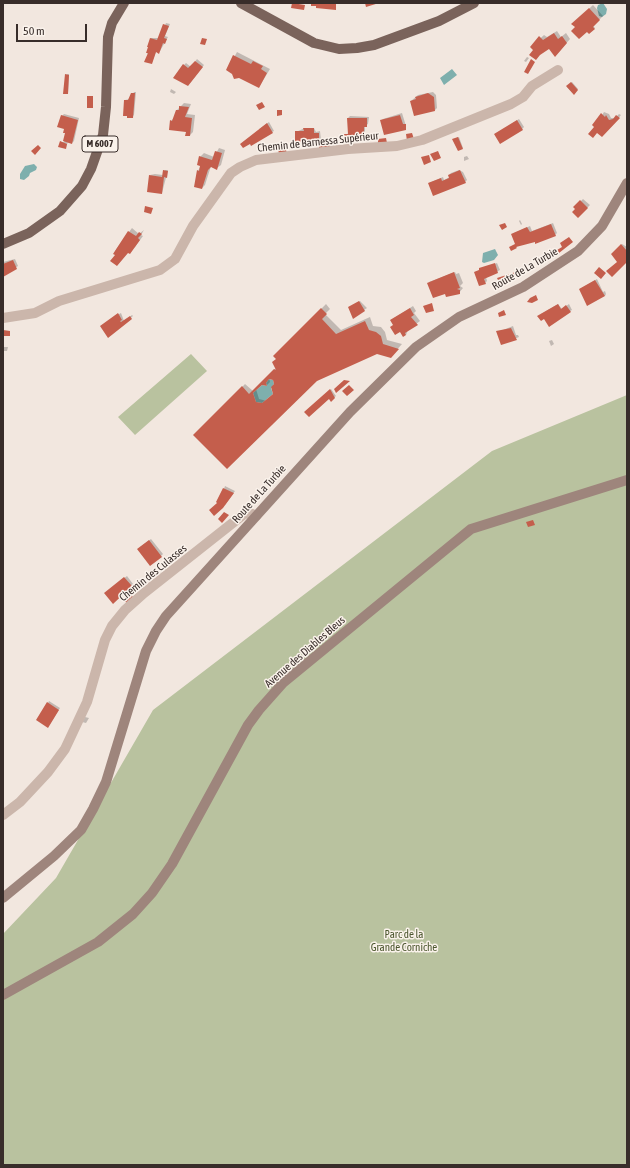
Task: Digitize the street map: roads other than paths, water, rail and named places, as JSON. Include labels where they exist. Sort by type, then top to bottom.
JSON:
[{"type":"main road","name":"M 6007","points":[[3,244],[29,232],[60,211],[82,186],[92,169],[103,135],[106,107],[108,37],[118,11],[124,3]]},
{"type":"main road","points":[[241,3],[314,43],[339,49],[374,45],[439,21],[474,3]]},
{"type":"main road","name":"Route de La Turbie","points":[[3,898],[54,856],[81,830],[106,782],[146,651],[156,631],[166,616],[350,412],[416,347],[459,317],[523,287],[578,251],[602,226],[627,183]]},
{"type":"main road","name":"Avenue des Diables Bleus","points":[[3,994],[98,942],[133,914],[152,893],[172,864],[248,725],[259,710],[283,684],[455,541],[471,529],[627,480]]},
{"type":"street","name":"Chemin de Barnessa Supérieur","points":[[3,318],[35,313],[59,301],[160,270],[174,259],[193,226],[231,173],[256,160],[348,149],[397,146],[422,140],[512,104],[523,96],[532,86],[558,70]]},
{"type":"street","name":"Chemin des Culasses","points":[[3,815],[20,802],[48,772],[65,749],[88,702],[105,640],[112,626],[125,610],[144,593],[244,514],[250,513],[256,516]]},
{"type":"water","points":[[603,3],[607,9],[606,14],[602,17],[599,16],[597,8],[598,5]]},
{"type":"water","points":[[452,69],[457,75],[444,85],[440,78]]},
{"type":"water","points":[[34,164],[37,167],[36,170],[30,173],[24,180],[20,179],[20,174],[25,166]]},
{"type":"water","points":[[495,249],[498,255],[494,260],[484,263],[482,262],[483,253]]},
{"type":"water","points":[[269,379],[273,380],[274,384],[271,388],[273,394],[262,403],[256,402],[253,393],[262,385],[267,386],[266,383]]},
{"type":"park label","name":"Parc de la Grande Corniche","points":[[404,941]]}]
